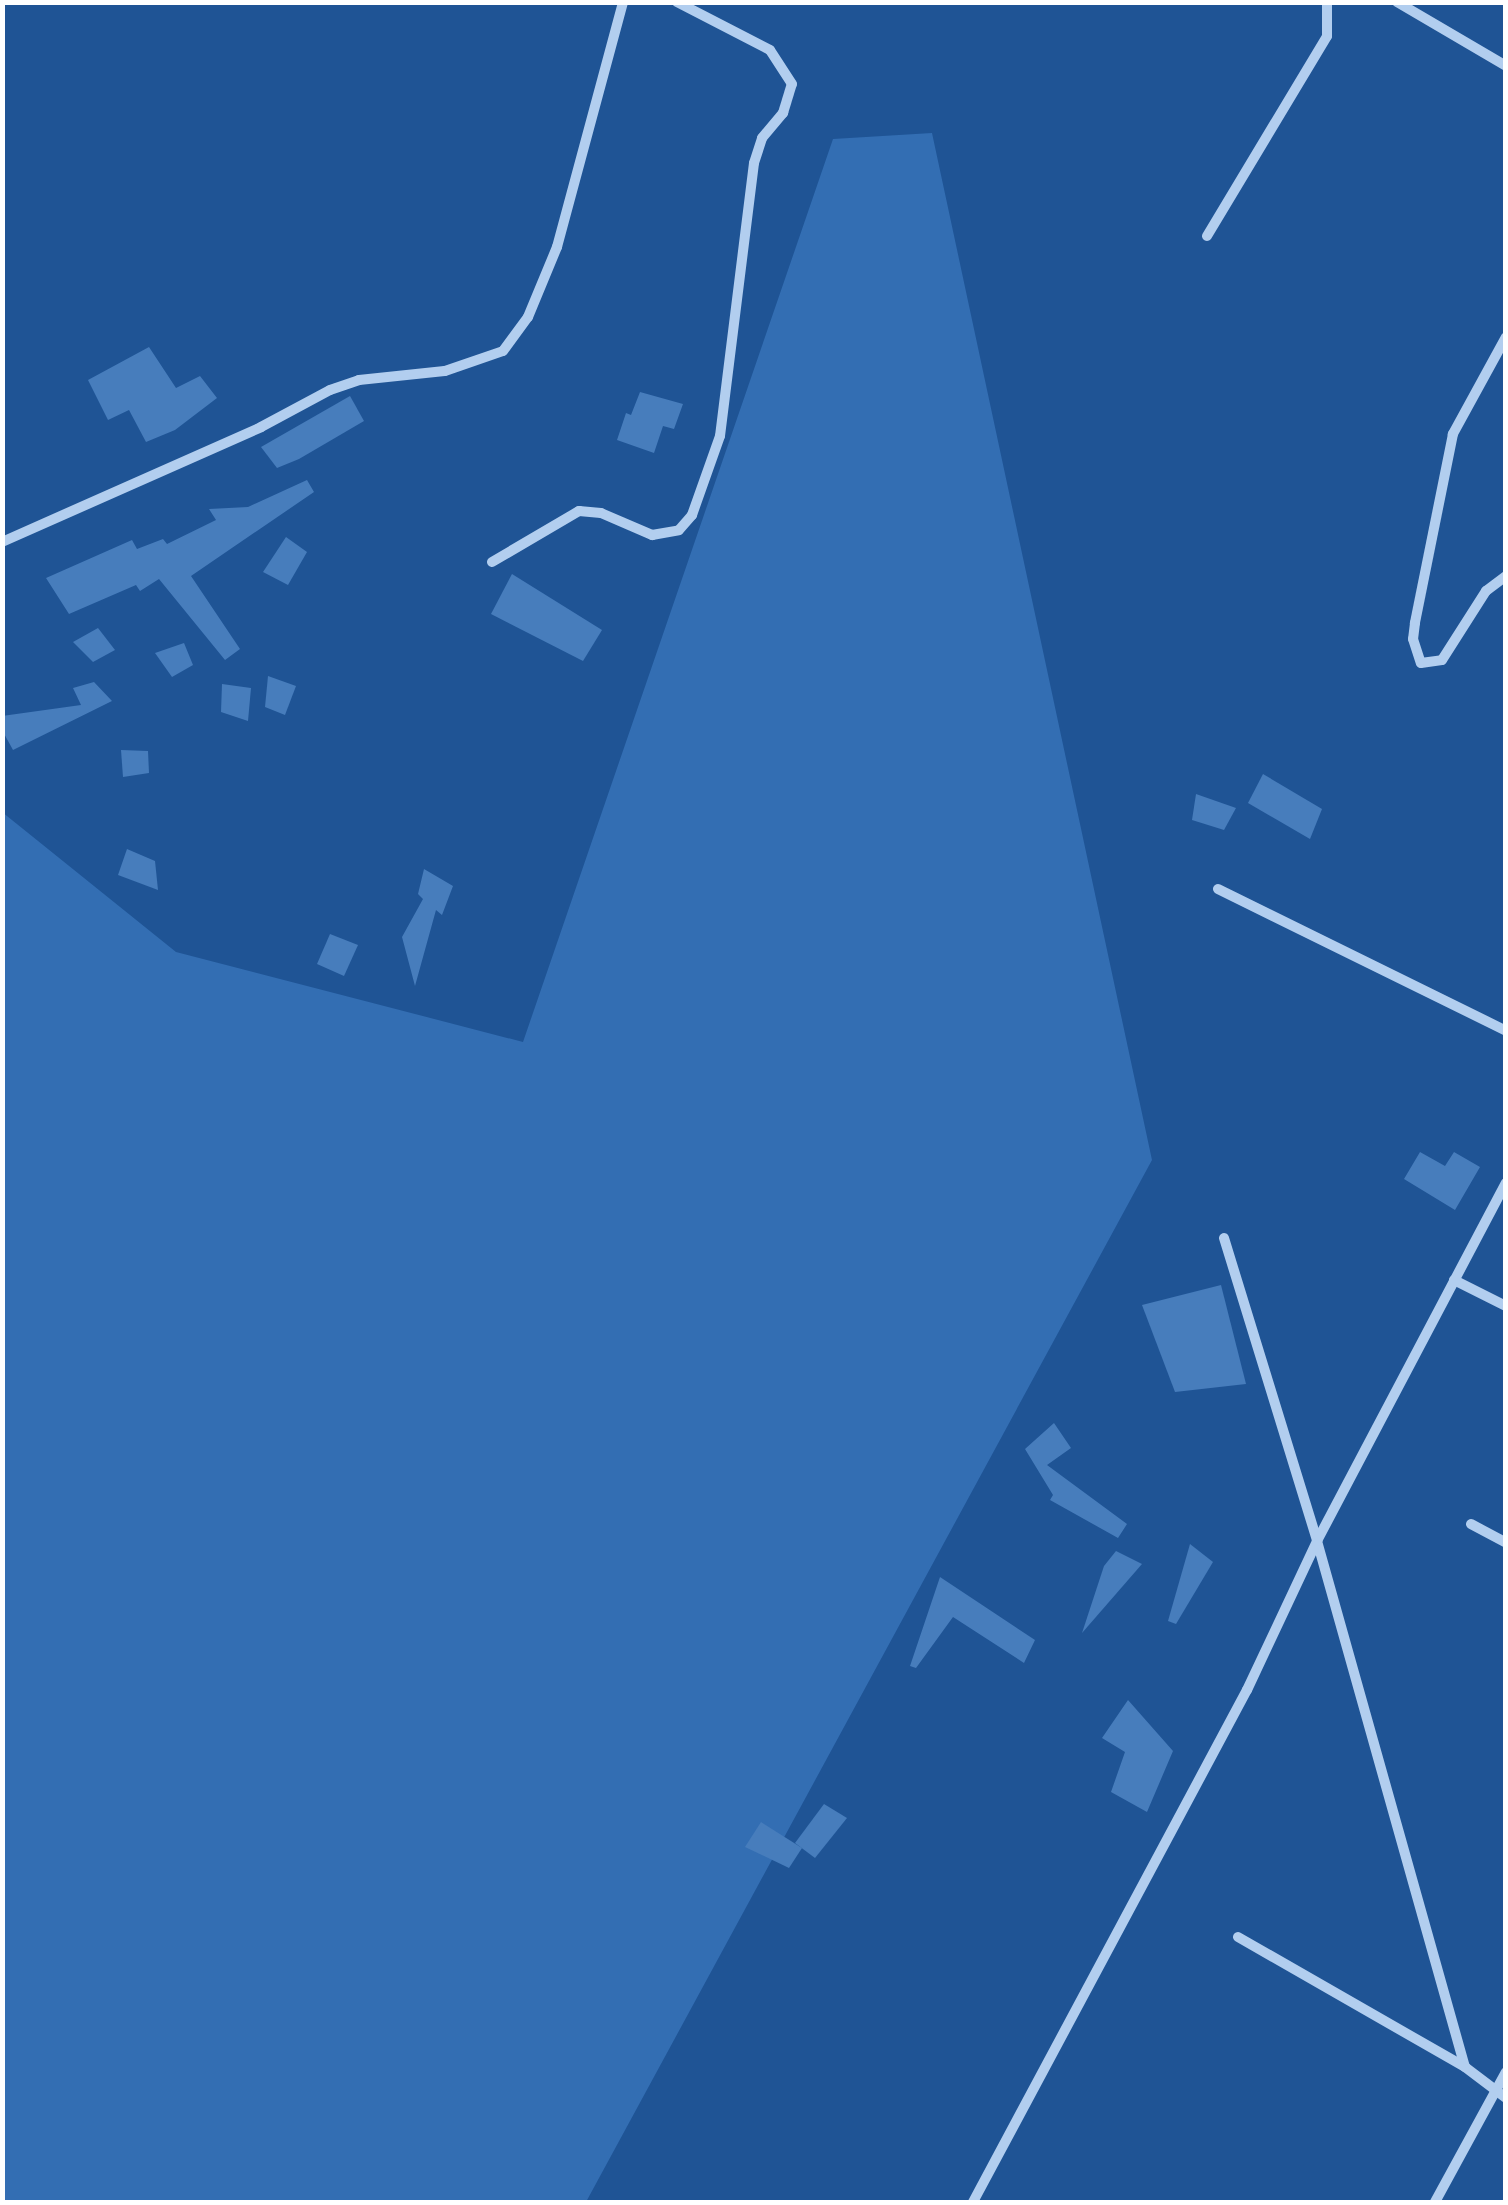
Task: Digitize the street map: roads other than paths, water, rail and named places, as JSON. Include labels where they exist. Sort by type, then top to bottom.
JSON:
[{"type":"street","points":[[2,542],[261,427],[330,390],[359,380],[446,371],[503,351],[528,317],[557,247],[623,2]]},
{"type":"street","points":[[492,562],[579,511],[600,513],[652,535],[679,530],[692,515],[720,436],[754,163],[762,138],[784,113],[792,84],[770,50],[677,2]]},
{"type":"street","points":[[1207,236],[1327,36],[1327,2]]},
{"type":"street","points":[[1398,2],[1506,66]]},
{"type":"street","points":[[1506,337],[1453,434],[1414,623],[1413,639],[1420,663],[1442,660],[1478,602],[1506,576]]},
{"type":"street","points":[[1218,889],[1506,1030]]},
{"type":"street","points":[[972,2202],[1247,1690],[1317,1542],[1506,1183]]},
{"type":"street","points":[[1224,1238],[1317,1542],[1464,2067]]},
{"type":"street","points":[[1454,1280],[1506,1306]]},
{"type":"street","points":[[1471,1524],[1506,1543]]},
{"type":"street","points":[[1238,1937],[1464,2067],[1500,2094]]},
{"type":"street","points":[[1436,2202],[1500,2094],[1506,2072]]}]
